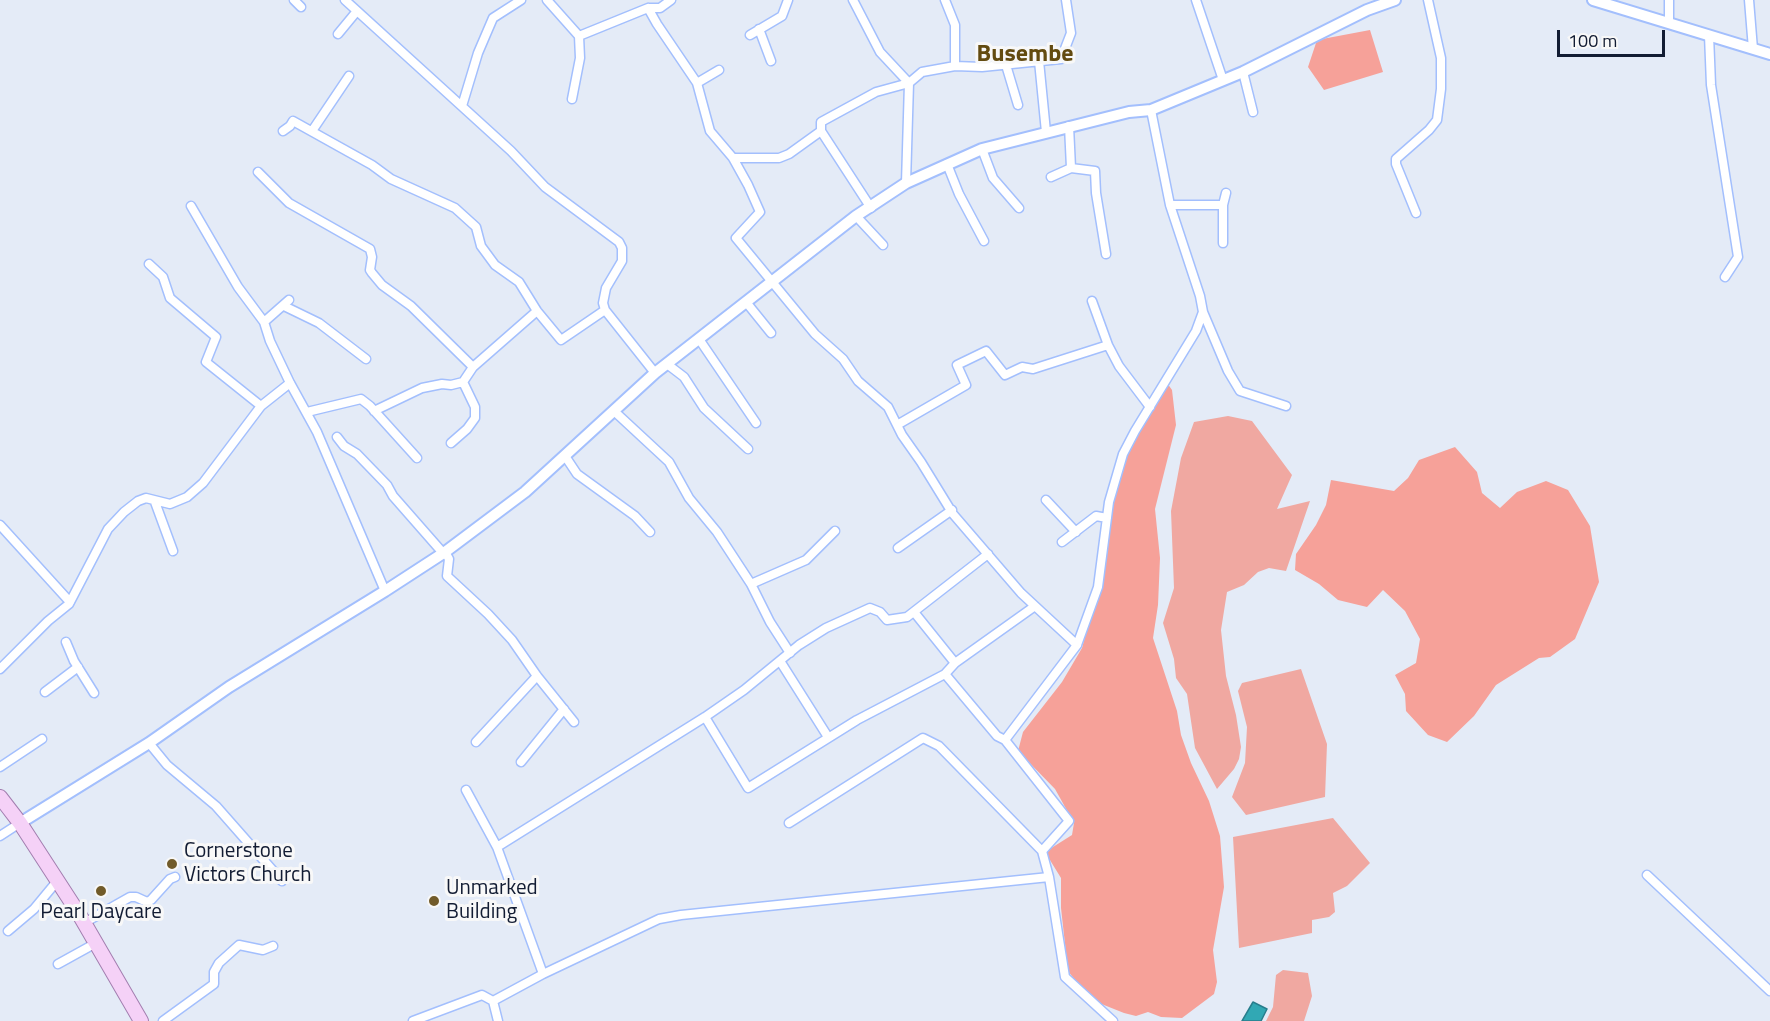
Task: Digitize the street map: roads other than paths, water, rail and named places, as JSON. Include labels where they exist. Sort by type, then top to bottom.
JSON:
[{"type":"main road","points":[[0,797],[58,880],[141,1021]]},
{"type":"street","points":[[294,0],[301,7]]},
{"type":"street","points":[[345,0],[511,151],[545,187],[619,242],[623,255],[622,261],[606,288],[603,303],[605,310],[656,373]]},
{"type":"street","points":[[462,106],[478,53],[493,18],[521,0]]},
{"type":"street","points":[[547,0],[579,36],[580,58],[572,99]]},
{"type":"street","points":[[579,36],[671,0]]},
{"type":"street","points":[[750,34],[782,16],[788,0]]},
{"type":"street","points":[[853,0],[880,52],[909,83],[906,183]]},
{"type":"street","points":[[945,0],[955,25],[955,66]]},
{"type":"street","points":[[871,207],[821,131],[821,122],[876,92],[909,83],[922,72],[955,66],[982,67],[1061,59],[1071,33],[1066,0]]},
{"type":"street","points":[[1196,0],[1223,80]]},
{"type":"street","points":[[0,836],[149,743],[219,693],[444,552],[525,492],[667,364],[856,216],[906,183],[982,149],[1129,112],[1151,110],[1243,72],[1367,10],[1395,0]]},
{"type":"street","points":[[1416,213],[1396,159],[1437,120],[1441,89],[1441,58],[1428,0]]},
{"type":"street","points":[[1593,0],[1770,54]]},
{"type":"street","points":[[1669,0],[1669,23]]},
{"type":"street","points":[[1749,0],[1753,48]]},
{"type":"street","points":[[648,8],[697,83],[710,131],[733,158],[760,212],[736,238],[815,334],[843,359],[858,381],[888,407],[953,514],[1035,606],[1077,645]]},
{"type":"street","points":[[338,34],[357,11]]},
{"type":"street","points":[[759,29],[771,61]]},
{"type":"street","points":[[1709,35],[1711,85],[1738,257],[1725,277]]},
{"type":"street","points":[[1039,61],[1046,132]]},
{"type":"street","points":[[1006,65],[1018,105]]},
{"type":"street","points":[[697,83],[719,70]]},
{"type":"street","points":[[1243,72],[1253,112]]},
{"type":"street","points":[[312,131],[349,76]]},
{"type":"street","points":[[1151,110],[1170,205],[1200,296],[1203,312],[1228,371],[1240,391],[1286,406]]},
{"type":"street","points":[[283,131],[293,121],[372,165],[391,179],[455,208],[476,227],[481,246],[495,265],[519,282],[537,311],[561,340],[605,310]]},
{"type":"street","points":[[1069,126],[1071,168]]},
{"type":"street","points":[[733,158],[778,158],[789,154],[821,131]]},
{"type":"street","points":[[982,149],[993,178],[1019,208]]},
{"type":"street","points":[[947,164],[959,194],[984,241]]},
{"type":"street","points":[[1051,177],[1071,168],[1095,171],[1096,193],[1106,254]]},
{"type":"street","points":[[258,172],[289,203],[370,249],[372,257],[370,270],[382,285],[411,306],[473,367]]},
{"type":"street","points":[[1223,243],[1223,205],[1226,193]]},
{"type":"street","points":[[1170,205],[1223,205]]},
{"type":"street","points":[[191,206],[238,287],[264,322],[270,341],[307,412],[385,591]]},
{"type":"street","points":[[856,216],[883,245]]},
{"type":"street","points":[[149,264],[163,276],[170,298],[216,337],[206,362],[261,406]]},
{"type":"street","points":[[1092,301],[1108,345],[1119,366],[1150,407]]},
{"type":"street","points":[[746,302],[771,333]]},
{"type":"street","points":[[264,322],[287,303],[319,323],[366,359]]},
{"type":"street","points":[[374,411],[422,388],[463,382],[473,367],[537,311]]},
{"type":"street","points":[[1005,740],[1077,645],[1098,587],[1109,502],[1123,454],[1135,430],[1196,331],[1203,312]]},
{"type":"street","points":[[699,339],[756,423]]},
{"type":"street","points":[[897,425],[966,385],[957,364],[986,351],[1005,375],[1022,367],[1033,369],[1108,345]]},
{"type":"street","points":[[667,364],[684,377],[704,408],[748,449]]},
{"type":"street","points":[[451,443],[467,429],[475,418],[475,407],[463,382]]},
{"type":"street","points":[[0,669],[70,602],[108,529],[138,501],[146,498],[170,504],[187,497],[203,483],[261,406],[290,383]]},
{"type":"street","points":[[307,412],[361,399],[417,458]]},
{"type":"street","points":[[614,411],[669,462],[689,498],[717,532],[751,584],[770,622],[790,653]]},
{"type":"street","points":[[337,437],[387,485],[393,496],[444,552],[449,559],[447,576],[512,640],[574,722]]},
{"type":"street","points":[[565,456],[577,474],[635,516],[650,532]]},
{"type":"street","points":[[1046,500],[1076,532]]},
{"type":"street","points":[[155,502],[173,551]]},
{"type":"street","points":[[898,548],[952,510]]},
{"type":"street","points":[[1062,542],[1096,516],[1107,518]]},
{"type":"street","points":[[0,525],[70,602]]},
{"type":"street","points":[[751,584],[806,560],[835,531]]},
{"type":"street","points":[[497,847],[705,717],[799,645],[826,628],[870,608],[880,612],[887,620],[907,617],[988,554]]},
{"type":"street","points":[[705,717],[748,788],[828,737],[945,674],[955,663],[1035,606]]},
{"type":"street","points":[[914,612],[955,663]]},
{"type":"street","points":[[66,642],[94,693]]},
{"type":"street","points":[[780,661],[828,737]]},
{"type":"street","points":[[45,692],[78,667]]},
{"type":"street","points":[[945,674],[997,736],[1005,740],[1069,821],[1042,851]]},
{"type":"street","points":[[476,742],[537,676]]},
{"type":"street","points":[[521,762],[564,709]]},
{"type":"street","points":[[789,823],[923,738],[939,746],[1042,851],[1049,877],[1065,977],[1113,1021]]},
{"type":"street","points":[[0,767],[42,739]]},
{"type":"street","points":[[149,743],[167,765],[216,806],[282,881]]},
{"type":"street","points":[[466,790],[497,847],[543,974]]},
{"type":"street","points":[[1647,875],[1770,991]]},
{"type":"street","points":[[84,922],[130,897],[147,902],[152,900],[170,879],[175,877]]},
{"type":"street","points":[[493,1001],[543,974],[659,920],[681,915],[1049,877]]},
{"type":"street","points":[[8,931],[34,909],[58,880]]},
{"type":"street","points":[[58,964],[96,943]]},
{"type":"street","points":[[163,1021],[214,984],[214,972],[219,963],[239,945],[263,950],[273,946]]},
{"type":"street","points":[[413,1021],[482,995],[493,1001],[498,1021]]},
{"type":"water","points":[[1253,1002],[1267,1009],[1261,1021],[1242,1021]]},
{"type":"place","name":"Cornerstone Victors Church","points":[[172,864]]},
{"type":"place","name":"Pearl Daycare","points":[[101,891]]},
{"type":"place","name":"Unmarked Building","points":[[434,901]]},
{"type":"district","name":"Busembe","points":[[1025,55]]}]
